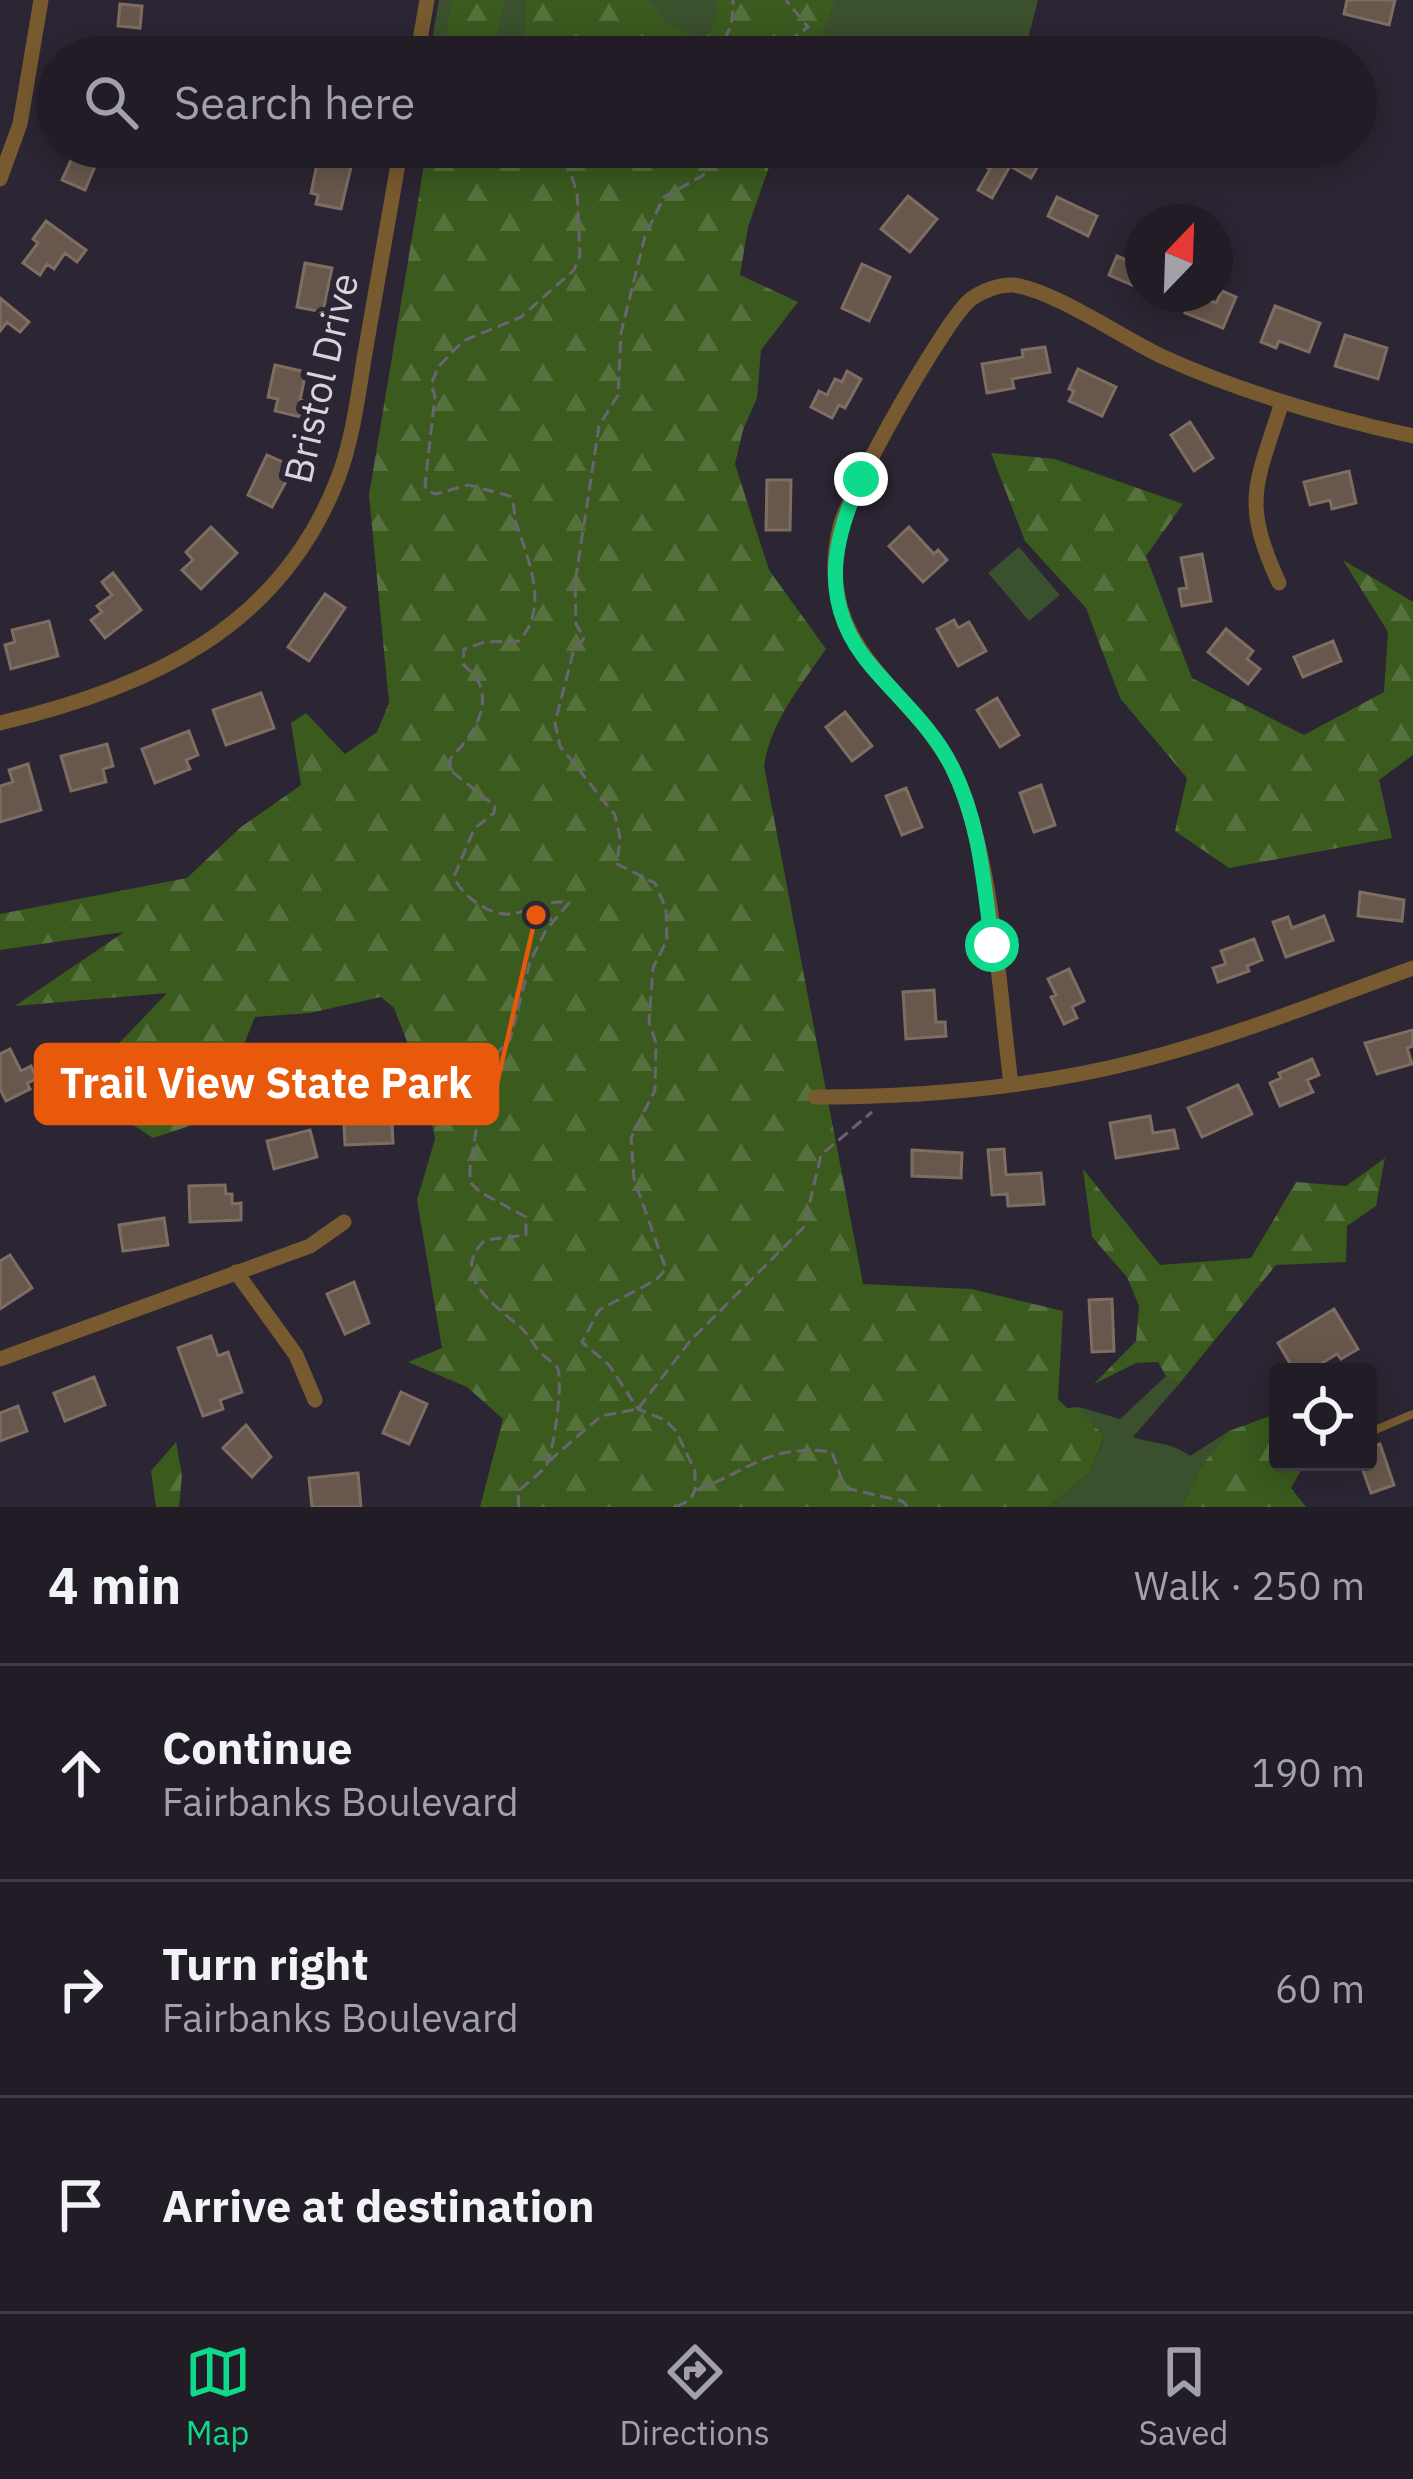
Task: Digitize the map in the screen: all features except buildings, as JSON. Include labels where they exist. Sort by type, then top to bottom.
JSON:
[{"type":"street","points":[[0,179],[20,124],[41,0]]},
{"type":"street","points":[[421,36],[427,0]]},
{"type":"street","name":"Bristol Drive","points":[[0,723],[71,703],[188,656],[228,630],[263,598],[302,550],[340,474],[397,168]]},
{"type":"street","points":[[1011,1084],[971,815],[940,745],[869,664],[844,619],[836,582],[840,524],[949,324],[970,300],[989,289],[1012,285],[1051,298],[1165,358],[1282,402],[1413,436]]},
{"type":"street","points":[[1279,583],[1260,542],[1254,506],[1282,402]]},
{"type":"street","points":[[815,1097],[949,1094],[1094,1072],[1201,1044],[1413,968]]},
{"type":"street","points":[[0,1358],[310,1246],[344,1222]]},
{"type":"street","points":[[236,1272],[296,1355],[315,1400]]},
{"type":"lane","points":[[1377,1428],[1413,1414]]},
{"type":"path","points":[[727,36],[733,0]]},
{"type":"path","points":[[786,0],[808,27],[796,36]]},
{"type":"path","points":[[548,1462],[556,1432],[554,1409],[560,1379],[556,1365],[502,1314],[469,1271],[469,1261],[485,1240],[526,1235],[526,1216],[480,1192],[470,1182],[470,1168],[487,1063],[510,1040],[530,962],[546,930],[569,903],[560,900],[509,915],[478,904],[458,889],[454,877],[464,847],[495,806],[450,770],[450,759],[470,740],[481,711],[477,679],[464,664],[464,649],[485,642],[519,641],[526,634],[534,604],[533,572],[510,496],[468,485],[436,494],[425,485],[435,396],[430,385],[438,367],[464,341],[521,317],[574,270],[580,256],[577,192],[569,168]]},
{"type":"path","points":[[638,1409],[609,1365],[582,1342],[599,1310],[656,1280],[666,1269],[634,1179],[631,1138],[655,1090],[656,1043],[649,1022],[652,968],[667,940],[666,909],[655,883],[617,864],[620,838],[615,814],[560,746],[555,723],[573,653],[584,638],[576,624],[575,583],[598,426],[618,394],[621,333],[645,236],[664,197],[712,168]]},
{"type":"path","points":[[638,1409],[690,1341],[804,1227],[821,1155],[890,1096]]},
{"type":"path","points":[[519,1507],[518,1492],[601,1416],[638,1409],[665,1420],[676,1431],[694,1471],[695,1490],[690,1500],[676,1507]]},
{"type":"path","points":[[695,1490],[757,1459],[786,1450],[820,1451],[832,1452],[850,1489],[902,1501],[908,1507]]},
{"type":"green space","points":[[439,0],[1038,0],[1028,36],[433,36]]},
{"type":"green space","points":[[452,0],[505,0],[496,36],[446,36]]},
{"type":"green space","points":[[526,0],[649,0],[666,23],[691,36],[525,36]]},
{"type":"green space","points":[[716,0],[835,0],[821,36],[707,36],[716,23]]},
{"type":"green space","points":[[424,168],[769,168],[748,227],[740,275],[798,302],[761,350],[757,398],[735,464],[769,570],[826,649],[780,719],[764,766],[863,1284],[971,1289],[1063,1311],[1058,1399],[1067,1408],[1079,1407],[1104,1437],[1090,1472],[1049,1507],[480,1507],[503,1419],[467,1387],[408,1362],[442,1348],[417,1200],[435,1139],[425,1088],[394,1008],[381,997],[310,1013],[255,1017],[214,1118],[153,1138],[100,1103],[87,1077],[167,993],[15,1006],[124,932],[0,950],[0,914],[187,878],[241,827],[301,785],[291,723],[306,713],[345,754],[377,732],[389,703],[369,495]]},
{"type":"green space","points":[[991,453],[1055,459],[1183,504],[1146,556],[1192,678],[1304,735],[1384,692],[1388,632],[1343,560],[1413,602],[1413,755],[1379,780],[1392,838],[1229,868],[1175,831],[1187,778],[1120,698],[1086,608],[1025,541]]},
{"type":"green space","points":[[1019,547],[1060,595],[1029,621],[988,573]]},
{"type":"green space","points":[[1385,1158],[1376,1206],[1347,1226],[1346,1262],[1276,1265],[1179,1384],[1166,1376],[1158,1362],[1136,1363],[1094,1384],[1136,1341],[1139,1306],[1127,1277],[1092,1237],[1083,1169],[1160,1265],[1251,1258],[1296,1182],[1346,1186]]},
{"type":"green space","points":[[1166,1376],[1179,1384],[1133,1437],[1190,1456],[1229,1431],[1200,1468],[1181,1507],[1049,1507],[1090,1472],[1104,1438],[1079,1407],[1120,1419]]},
{"type":"green space","points":[[1269,1416],[1269,1471],[1301,1471],[1291,1488],[1306,1507],[1181,1507],[1200,1468],[1229,1431]]},
{"type":"green space","points":[[176,1442],[182,1475],[179,1507],[156,1507],[151,1471]]},
{"type":"place","name":"Trail View State Park","points":[[536,915]]},
{"type":"route","points":[[861,479],[840,524],[835,554],[844,619],[869,664],[911,707],[955,772],[981,858],[992,945]]}]
